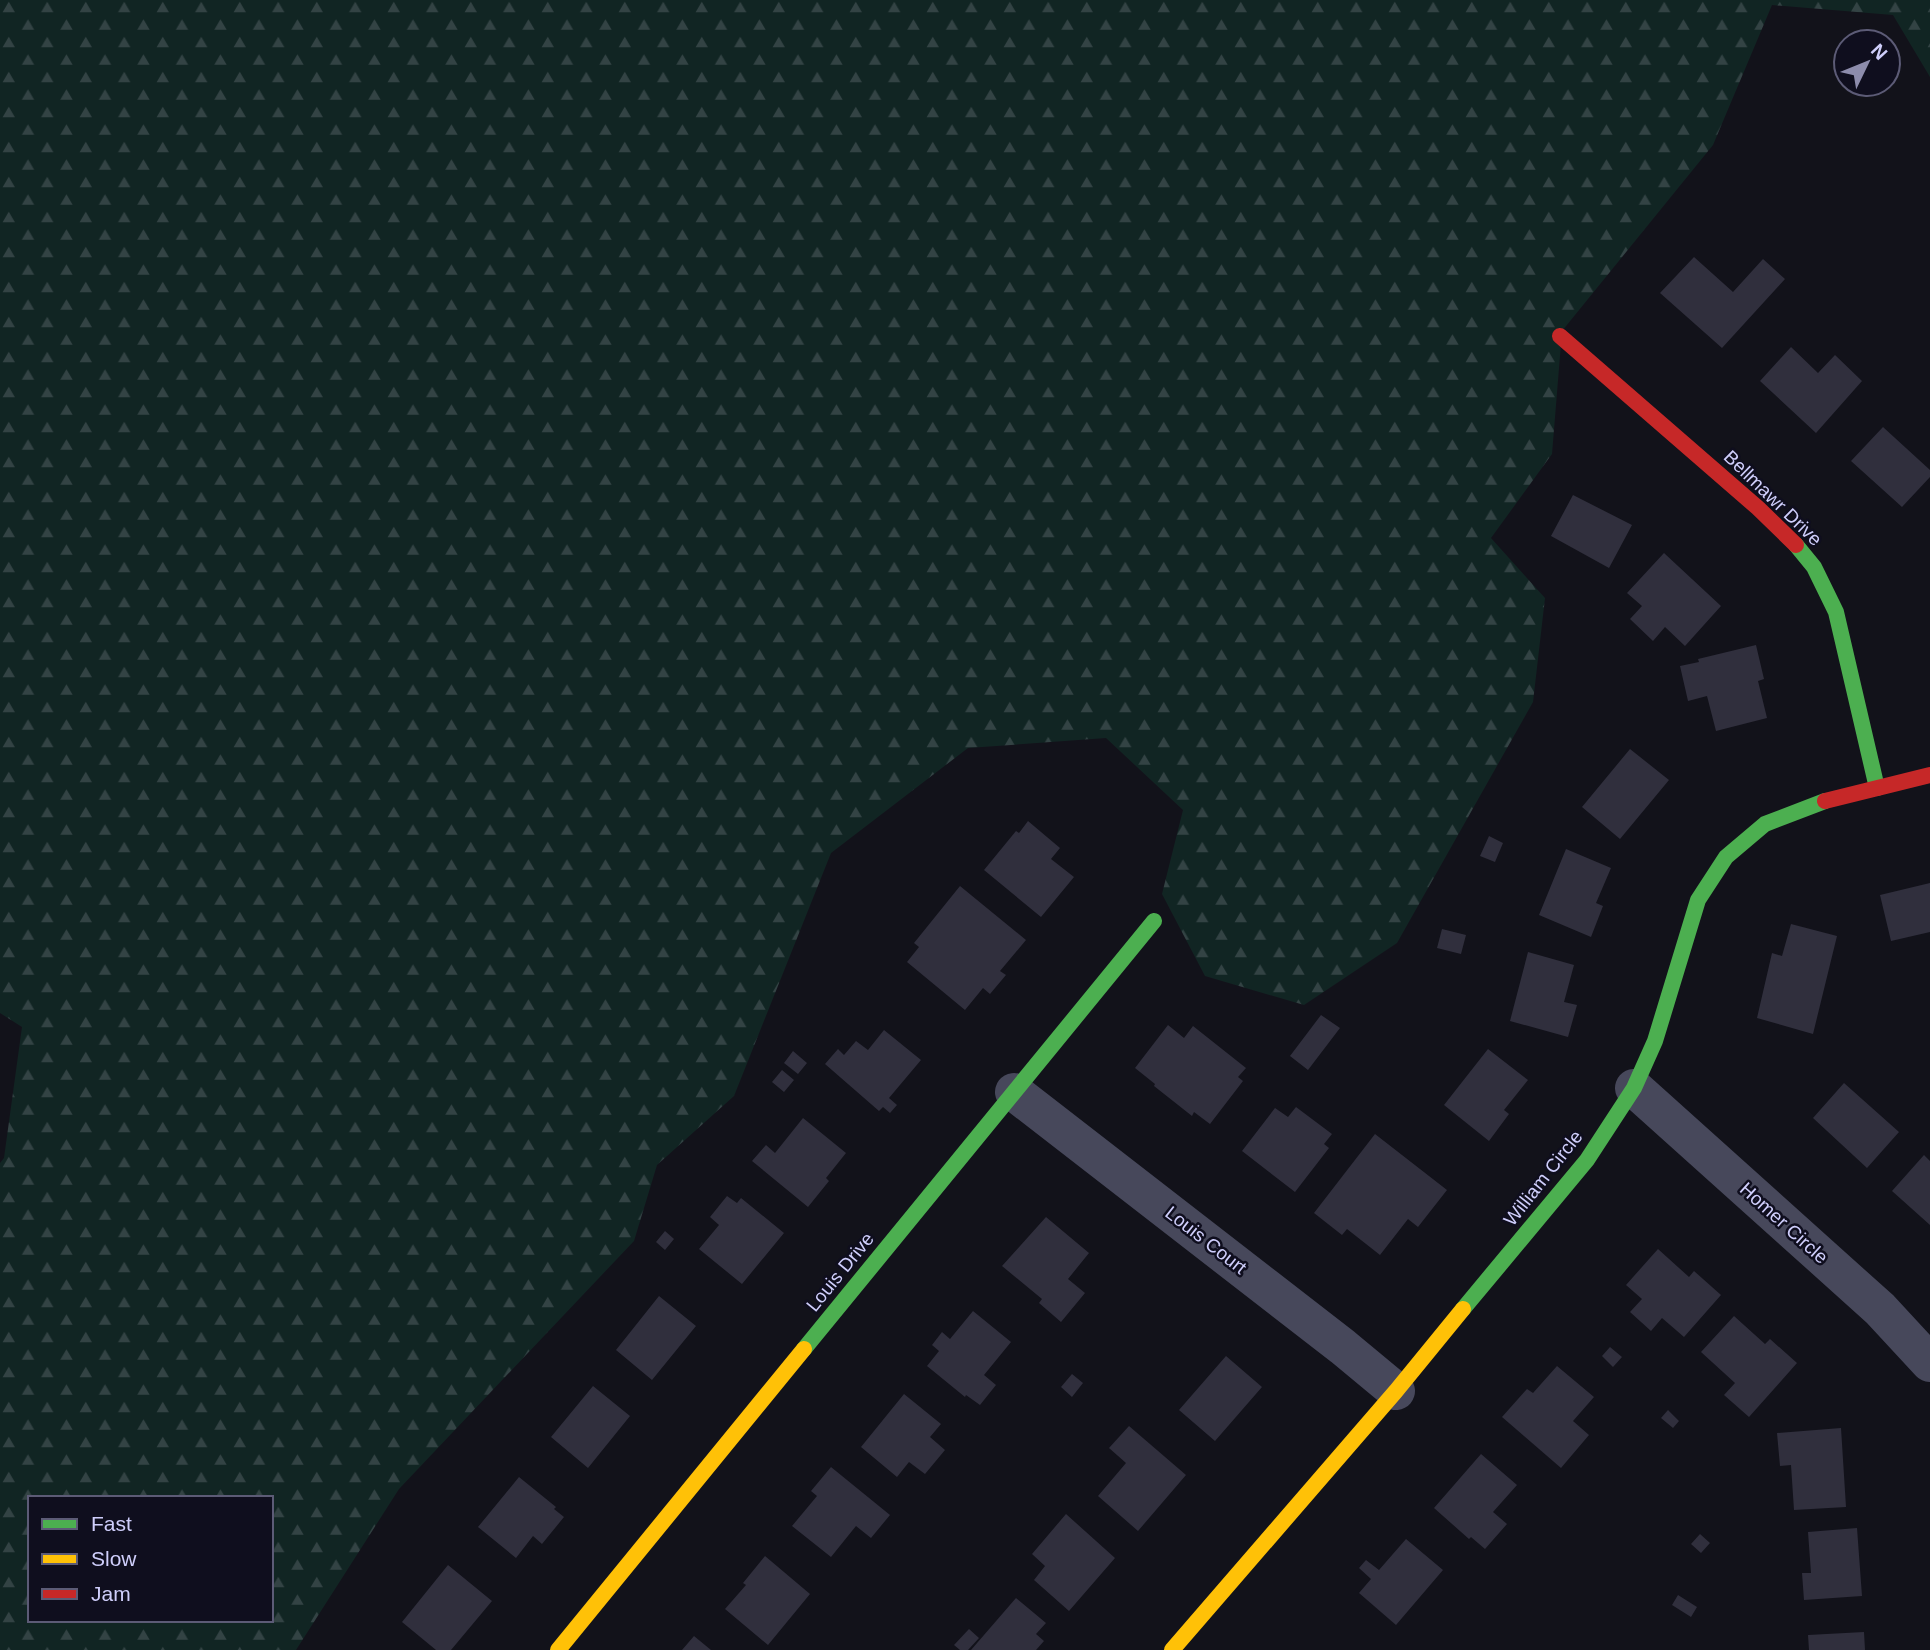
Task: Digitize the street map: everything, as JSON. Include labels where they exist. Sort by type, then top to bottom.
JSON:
[{"type":"street","name":"Bellmawr Drive","points":[[1560,336],[1791,539],[1814,567],[1836,612],[1877,788]]},
{"type":"street","name":"William Circle","points":[[1172,1650],[1396,1391],[1587,1160],[1634,1088],[1655,1041],[1698,900],[1726,857],[1765,824],[1813,804],[1930,775]]},
{"type":"street","name":"Louis Drive","points":[[558,1650],[1154,921]]},
{"type":"street","name":"Homer Circle","points":[[1634,1088],[1880,1308],[1930,1363]]},
{"type":"street","name":"Louis Court","points":[[1014,1092],[1396,1391]]},
{"type":"green space","points":[[0,0],[1930,0],[1930,77],[1893,15],[1772,5],[1713,145],[1562,331],[1552,454],[1491,538],[1545,598],[1533,702],[1397,943],[1304,1005],[1205,976],[1162,894],[1183,810],[1106,738],[968,748],[831,853],[734,1096],[657,1165],[634,1241],[399,1489],[296,1650],[0,1650],[0,1163],[4,1158],[22,1027],[0,1013]]},
{"type":"building","points":[[1694,257],[1733,292],[1763,259],[1785,279],[1722,348],[1660,293]]},
{"type":"building","points":[[1791,347],[1818,373],[1835,355],[1862,381],[1816,433],[1760,381]]},
{"type":"building","points":[[1883,427],[1930,470],[1930,477],[1902,507],[1851,461]]},
{"type":"building","points":[[1573,495],[1632,525],[1609,568],[1551,536]]},
{"type":"building","points":[[1664,553],[1721,606],[1685,646],[1665,627],[1653,641],[1630,619],[1642,606],[1627,593]]},
{"type":"building","points":[[1756,645],[1764,679],[1758,681],[1767,718],[1716,731],[1707,696],[1688,701],[1680,666]]},
{"type":"building","points":[[1630,749],[1669,780],[1620,839],[1582,807]]},
{"type":"building","points":[[1028,821],[1060,848],[1051,859],[1074,877],[1041,917],[984,870],[1016,831],[1019,833]]},
{"type":"building","points":[[1489,836],[1503,843],[1495,862],[1480,856]]},
{"type":"building","points":[[1566,849],[1611,868],[1596,903],[1603,906],[1591,937],[1539,915]]},
{"type":"building","points":[[1930,883],[1930,932],[1891,941],[1880,895]]},
{"type":"building","points":[[960,886],[1026,940],[1000,971],[1006,975],[990,994],[983,988],[965,1010],[907,962],[919,947],[914,943]]},
{"type":"building","points":[[1791,924],[1837,936],[1813,1034],[1757,1018],[1772,953],[1782,956]]},
{"type":"building","points":[[1442,929],[1466,935],[1461,954],[1437,948]]},
{"type":"building","points":[[1528,952],[1574,965],[1564,1002],[1577,1005],[1568,1037],[1510,1021]]},
{"type":"building","points":[[1321,1015],[1340,1028],[1308,1070],[1290,1056]]},
{"type":"building","points":[[1168,1025],[1184,1038],[1193,1026],[1246,1068],[1238,1077],[1243,1081],[1210,1124],[1194,1112],[1192,1116],[1135,1068]]},
{"type":"building","points":[[884,1030],[921,1060],[889,1098],[897,1105],[890,1113],[883,1107],[879,1111],[825,1064],[838,1049],[844,1055],[856,1041],[868,1050]]},
{"type":"building","points":[[1488,1049],[1528,1080],[1504,1110],[1509,1114],[1489,1141],[1444,1105]]},
{"type":"building","points":[[793,1051],[807,1063],[798,1074],[784,1063]]},
{"type":"building","points":[[782,1070],[794,1080],[784,1092],[772,1082]]},
{"type":"building","points":[[1844,1083],[1899,1132],[1867,1168],[1813,1118]]},
{"type":"building","points":[[1296,1107],[1332,1134],[1324,1144],[1329,1148],[1295,1192],[1242,1151],[1275,1108],[1288,1117]]},
{"type":"building","points":[[803,1118],[846,1153],[826,1178],[829,1181],[808,1207],[752,1161],[766,1145],[775,1153]]},
{"type":"building","points":[[1375,1134],[1447,1190],[1418,1227],[1408,1219],[1380,1255],[1347,1229],[1342,1235],[1314,1213]]},
{"type":"building","points":[[1924,1155],[1930,1161],[1930,1225],[1892,1191]]},
{"type":"building","points":[[727,1196],[737,1203],[741,1198],[784,1233],[742,1284],[699,1249],[719,1225],[710,1217]]},
{"type":"building","points":[[1046,1217],[1089,1253],[1068,1279],[1085,1293],[1061,1322],[1039,1303],[1042,1299],[1002,1266]]},
{"type":"building","points":[[665,1231],[674,1239],[665,1250],[656,1242]]},
{"type":"building","points":[[1658,1249],[1689,1277],[1694,1271],[1721,1295],[1684,1337],[1662,1318],[1651,1331],[1630,1312],[1642,1299],[1626,1285]]},
{"type":"building","points":[[659,1296],[696,1326],[652,1380],[616,1350]]},
{"type":"building","points":[[973,1311],[1011,1342],[984,1375],[996,1385],[980,1405],[966,1395],[965,1397],[927,1366],[939,1351],[932,1345],[942,1332],[950,1339]]},
{"type":"building","points":[[1734,1316],[1765,1344],[1770,1339],[1797,1363],[1749,1417],[1724,1395],[1735,1383],[1701,1352]]},
{"type":"building","points":[[1610,1347],[1622,1357],[1613,1367],[1602,1356]]},
{"type":"building","points":[[1226,1356],[1262,1387],[1215,1441],[1179,1410]]},
{"type":"building","points":[[1557,1366],[1594,1397],[1573,1421],[1589,1435],[1561,1468],[1502,1417],[1527,1389],[1533,1393]]},
{"type":"building","points":[[1072,1374],[1083,1383],[1072,1397],[1061,1387]]},
{"type":"building","points":[[593,1386],[630,1416],[588,1468],[551,1437]]},
{"type":"building","points":[[904,1394],[941,1424],[930,1437],[945,1450],[925,1474],[909,1462],[897,1477],[861,1447]]},
{"type":"building","points":[[1668,1410],[1679,1421],[1673,1428],[1661,1418]]},
{"type":"building","points":[[1129,1426],[1186,1475],[1138,1531],[1098,1496],[1126,1463],[1109,1448]]},
{"type":"building","points":[[1841,1428],[1846,1507],[1794,1510],[1791,1465],[1780,1466],[1777,1433]]},
{"type":"building","points":[[1481,1454],[1517,1485],[1493,1512],[1507,1524],[1485,1549],[1471,1537],[1469,1539],[1434,1508]]},
{"type":"building","points":[[831,1467],[890,1515],[871,1538],[856,1526],[831,1557],[792,1526],[817,1496],[811,1491]]},
{"type":"building","points":[[519,1477],[556,1507],[554,1509],[564,1517],[542,1544],[533,1536],[516,1558],[478,1527]]},
{"type":"building","points":[[1066,1514],[1115,1558],[1069,1611],[1034,1580],[1045,1566],[1032,1554]]},
{"type":"building","points":[[1857,1528],[1862,1596],[1804,1600],[1802,1573],[1811,1573],[1808,1532]]},
{"type":"building","points":[[1700,1534],[1710,1543],[1701,1553],[1691,1544]]},
{"type":"building","points":[[1406,1539],[1443,1570],[1396,1625],[1359,1593],[1371,1579],[1359,1568],[1366,1560],[1379,1570]]},
{"type":"building","points":[[765,1556],[810,1594],[768,1645],[725,1609],[746,1585],[743,1583]]},
{"type":"building","points":[[448,1565],[492,1601],[451,1650],[436,1650],[402,1622]]},
{"type":"building","points":[[1678,1595],[1697,1607],[1691,1617],[1672,1605]]},
{"type":"building","points":[[1016,1598],[1046,1623],[1036,1634],[1044,1641],[1036,1650],[971,1650]]},
{"type":"building","points":[[969,1629],[979,1638],[968,1650],[960,1650],[954,1645]]},
{"type":"building","points":[[1864,1632],[1865,1650],[1809,1650],[1808,1635]]},
{"type":"building","points":[[694,1636],[711,1650],[682,1650]]},
{"type":"traffic: fast","points":[[1796,545],[1814,567],[1836,612],[1877,788]]},
{"type":"traffic: fast","points":[[1463,1309],[1587,1160],[1634,1088],[1655,1041],[1698,900],[1726,857],[1765,824],[1825,801]]},
{"type":"traffic: fast","points":[[804,1349],[1154,921]]},
{"type":"traffic: slow","points":[[1172,1650],[1396,1391],[1463,1309]]},
{"type":"traffic: slow","points":[[558,1650],[804,1349]]},
{"type":"traffic: jam","points":[[1560,336],[1758,508],[1796,545]]},
{"type":"traffic: jam","points":[[1825,801],[1930,775]]}]
